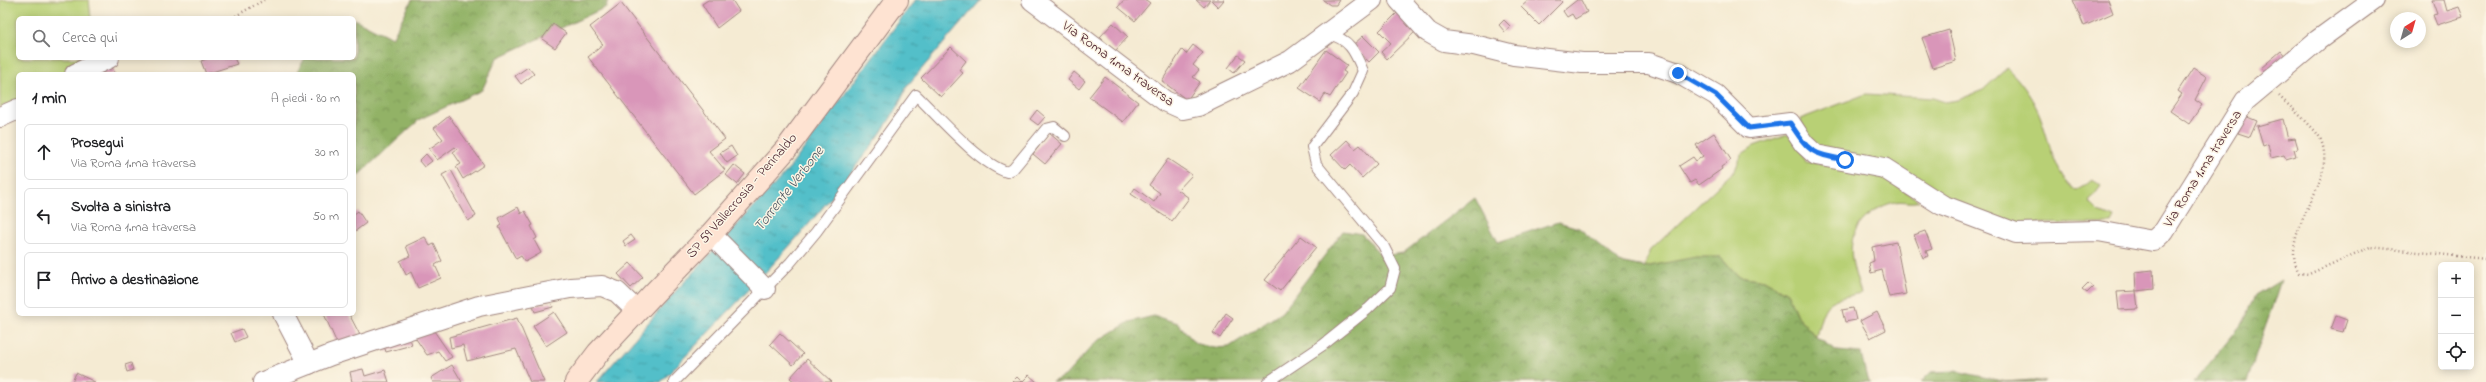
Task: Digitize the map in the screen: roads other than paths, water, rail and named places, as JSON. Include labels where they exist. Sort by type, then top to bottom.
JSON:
[{"type":"main road","name":"SP 59 Vallecrosia - Perinaldo","points":[[576,382],[598,353],[637,310],[714,237],[787,148],[897,0]]},
{"type":"street","name":"Via Roma 1.ma traversa","points":[[1032,0],[1166,101],[1183,109],[1198,106],[1290,61],[1372,0]]},
{"type":"street","name":"Via Roma 1.ma traversa","points":[[1399,0],[1428,32],[1444,41],[1474,45],[1514,55],[1567,61],[1649,63],[1678,73],[1716,95],[1749,128],[1790,123],[1804,144],[1816,155],[1884,168],[1942,205],[2016,233],[2098,231],[2153,241],[2164,231],[2245,101],[2318,40],[2373,0]]},
{"type":"street","points":[[79,72],[105,60]]},
{"type":"street","points":[[0,117],[16,110]]},
{"type":"street","points":[[714,237],[763,286]]},
{"type":"street","points":[[263,382],[309,364],[479,306],[570,288],[602,286],[618,292],[637,310]]},
{"type":"street","points":[[284,316],[309,364]]},
{"type":"lane","points":[[1268,382],[1323,345],[1368,310],[1390,288],[1395,269],[1383,245],[1316,164],[1312,147],[1353,93],[1363,72],[1355,52],[1341,37],[1328,34]]},
{"type":"lane","points":[[674,382],[763,286],[790,263],[816,232],[916,95],[980,156],[995,168],[1006,172],[1013,169],[1046,129],[1054,127],[1065,136]]},
{"type":"water","name":"Torrente Verbone","points":[[915,0],[981,0],[907,86],[896,109],[883,130],[831,198],[760,279],[661,382],[597,382],[674,293],[788,170]]}]
